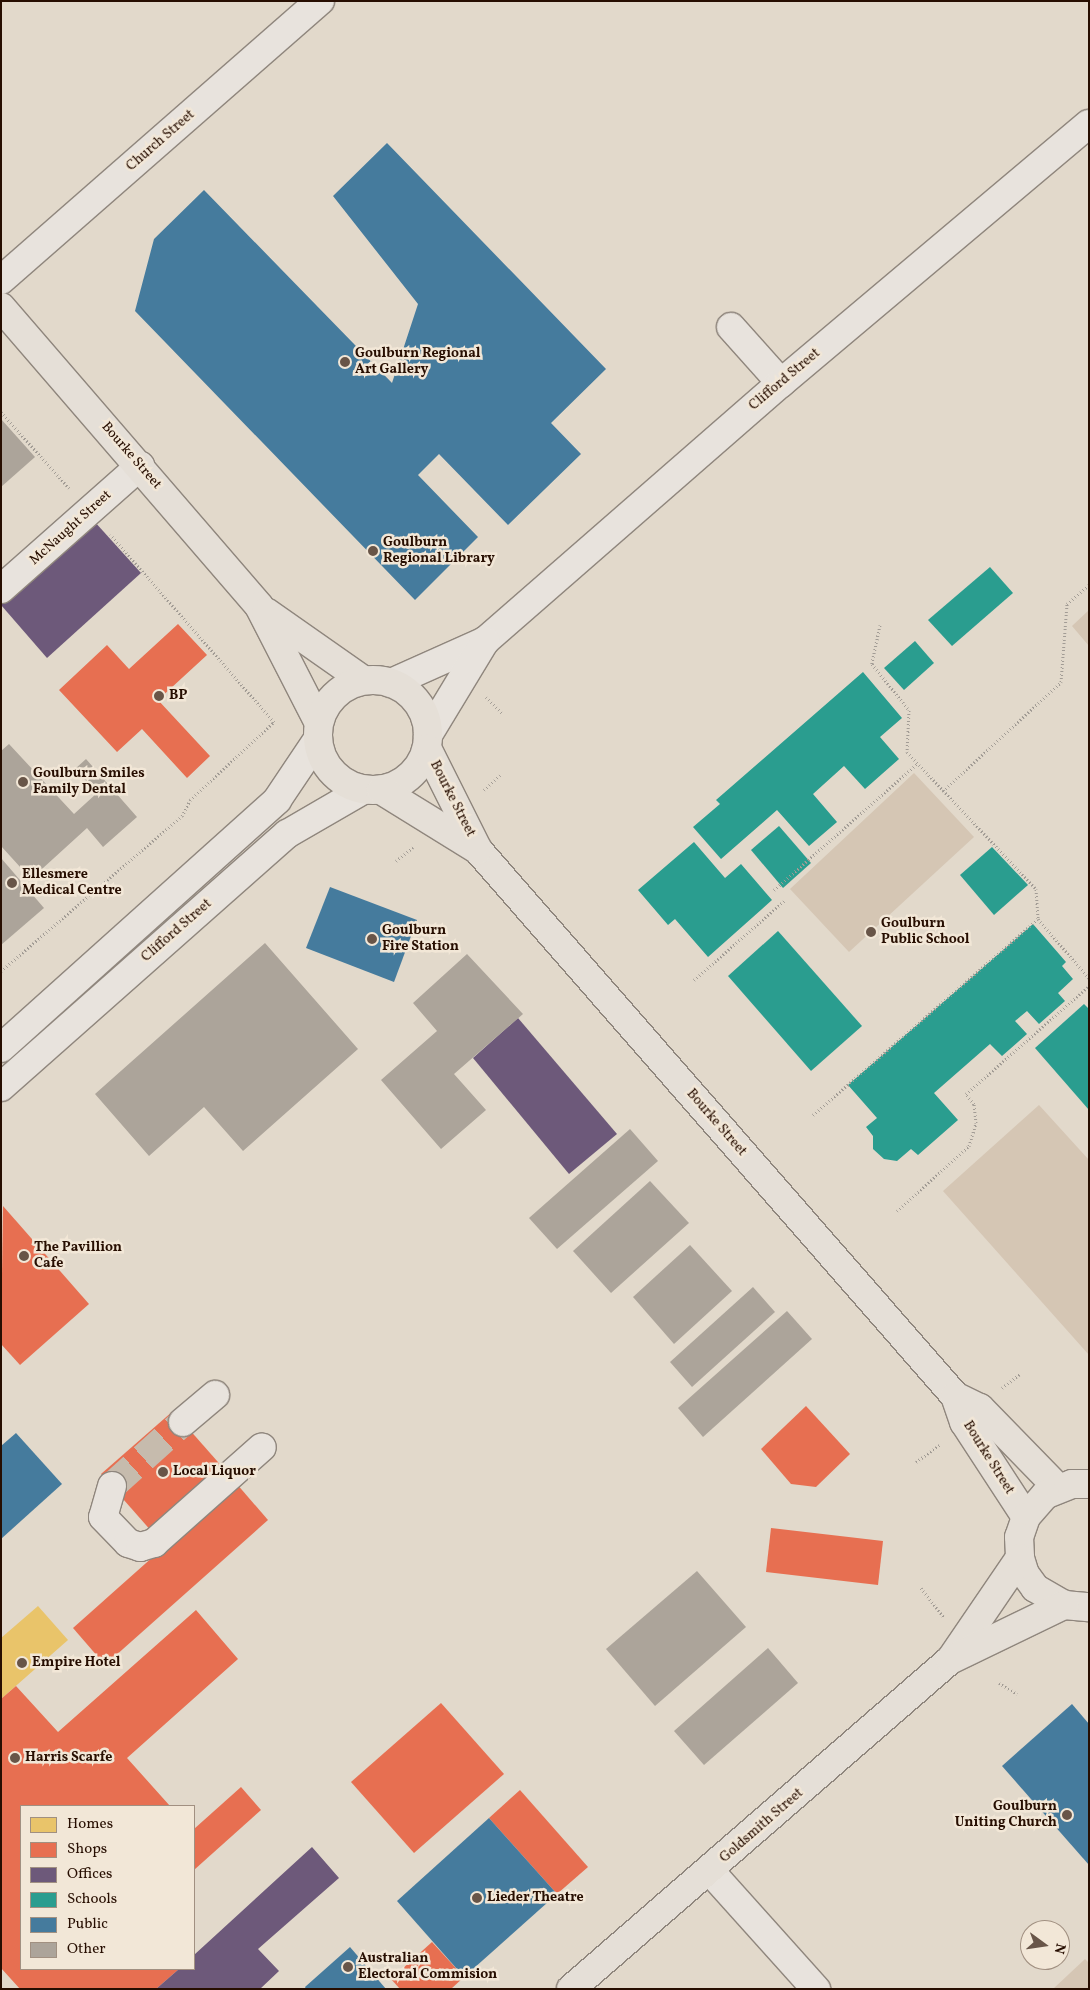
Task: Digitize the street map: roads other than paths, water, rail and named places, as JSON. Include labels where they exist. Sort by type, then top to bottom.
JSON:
[{"type":"main road","name":"Bourke Street","points":[[1,307],[140,466],[258,606],[318,731]]},
{"type":"main road","name":"Bourke Street","points":[[258,606],[364,680]]},
{"type":"main road","points":[[364,680],[391,684],[416,699],[425,716],[428,742],[411,776],[397,786],[372,790],[346,784],[331,772],[322,757],[318,731],[335,695],[364,680]]},
{"type":"main road","name":"Bourke Street","points":[[428,742],[478,850],[955,1396],[964,1422],[1026,1517]]},
{"type":"main road","name":"Bourke Street","points":[[372,790],[478,850]]},
{"type":"main road","name":"Bourke Street","points":[[955,1396],[980,1408],[1058,1488]]},
{"type":"main road","points":[[1076,1606],[1035,1588],[1025,1574],[1020,1558],[1020,1537],[1026,1517],[1034,1505],[1058,1488],[1089,1484]]},
{"type":"main road","name":"Goldsmith Street","points":[[571,1989],[710,1871],[950,1660],[1020,1558]]},
{"type":"main road","name":"Goldsmith Street","points":[[950,1660],[1076,1606]]},
{"type":"street","name":"Church Street","points":[[1,280],[320,1]]},
{"type":"street","name":"Clifford Street","points":[[391,684],[485,640],[782,383],[1089,124]]},
{"type":"street","points":[[730,327],[782,383]]},
{"type":"street","name":"McNaught Street","points":[[1,589],[140,466]]},
{"type":"street","name":"Clifford Street","points":[[428,742],[485,640]]},
{"type":"street","points":[[26,1064],[4,1046],[277,800],[318,731]]},
{"type":"street","name":"Clifford Street","points":[[1,1087],[287,834],[372,790]]},
{"type":"street","points":[[183,1422],[215,1395]]},
{"type":"street","points":[[112,1486],[103,1517],[128,1543],[140,1547],[154,1543],[262,1447]]},
{"type":"street","points":[[710,1871],[816,1989]]},
{"type":"tunnel","points":[[112,1486],[183,1422]]},
{"type":"place","name":"Goulburn Regional Art Gallery","points":[[345,362]]},
{"type":"place","name":"Goulburn Regional Library","points":[[373,551]]},
{"type":"place","name":"BP","points":[[159,696]]},
{"type":"place","name":"Goulburn Smiles Family Dental","points":[[23,782]]},
{"type":"place","name":"Ellesmere Medical Centre","points":[[12,883]]},
{"type":"place","name":"Goulburn Public School","points":[[871,932]]},
{"type":"place","name":"Goulburn Fire Station","points":[[372,939]]},
{"type":"place","name":"The Pavillion Cafe","points":[[24,1256]]},
{"type":"place","name":"Local Liquor","points":[[163,1472]]},
{"type":"place","name":"Empire Hotel","points":[[22,1663]]},
{"type":"place","name":"Harris Scarfe","points":[[15,1758]]},
{"type":"place","name":"Goulburn Uniting Church","points":[[1067,1815]]},
{"type":"place","name":"Lieder Theatre","points":[[477,1898]]},
{"type":"place","name":"Australian Electoral Commision","points":[[348,1967]]}]
